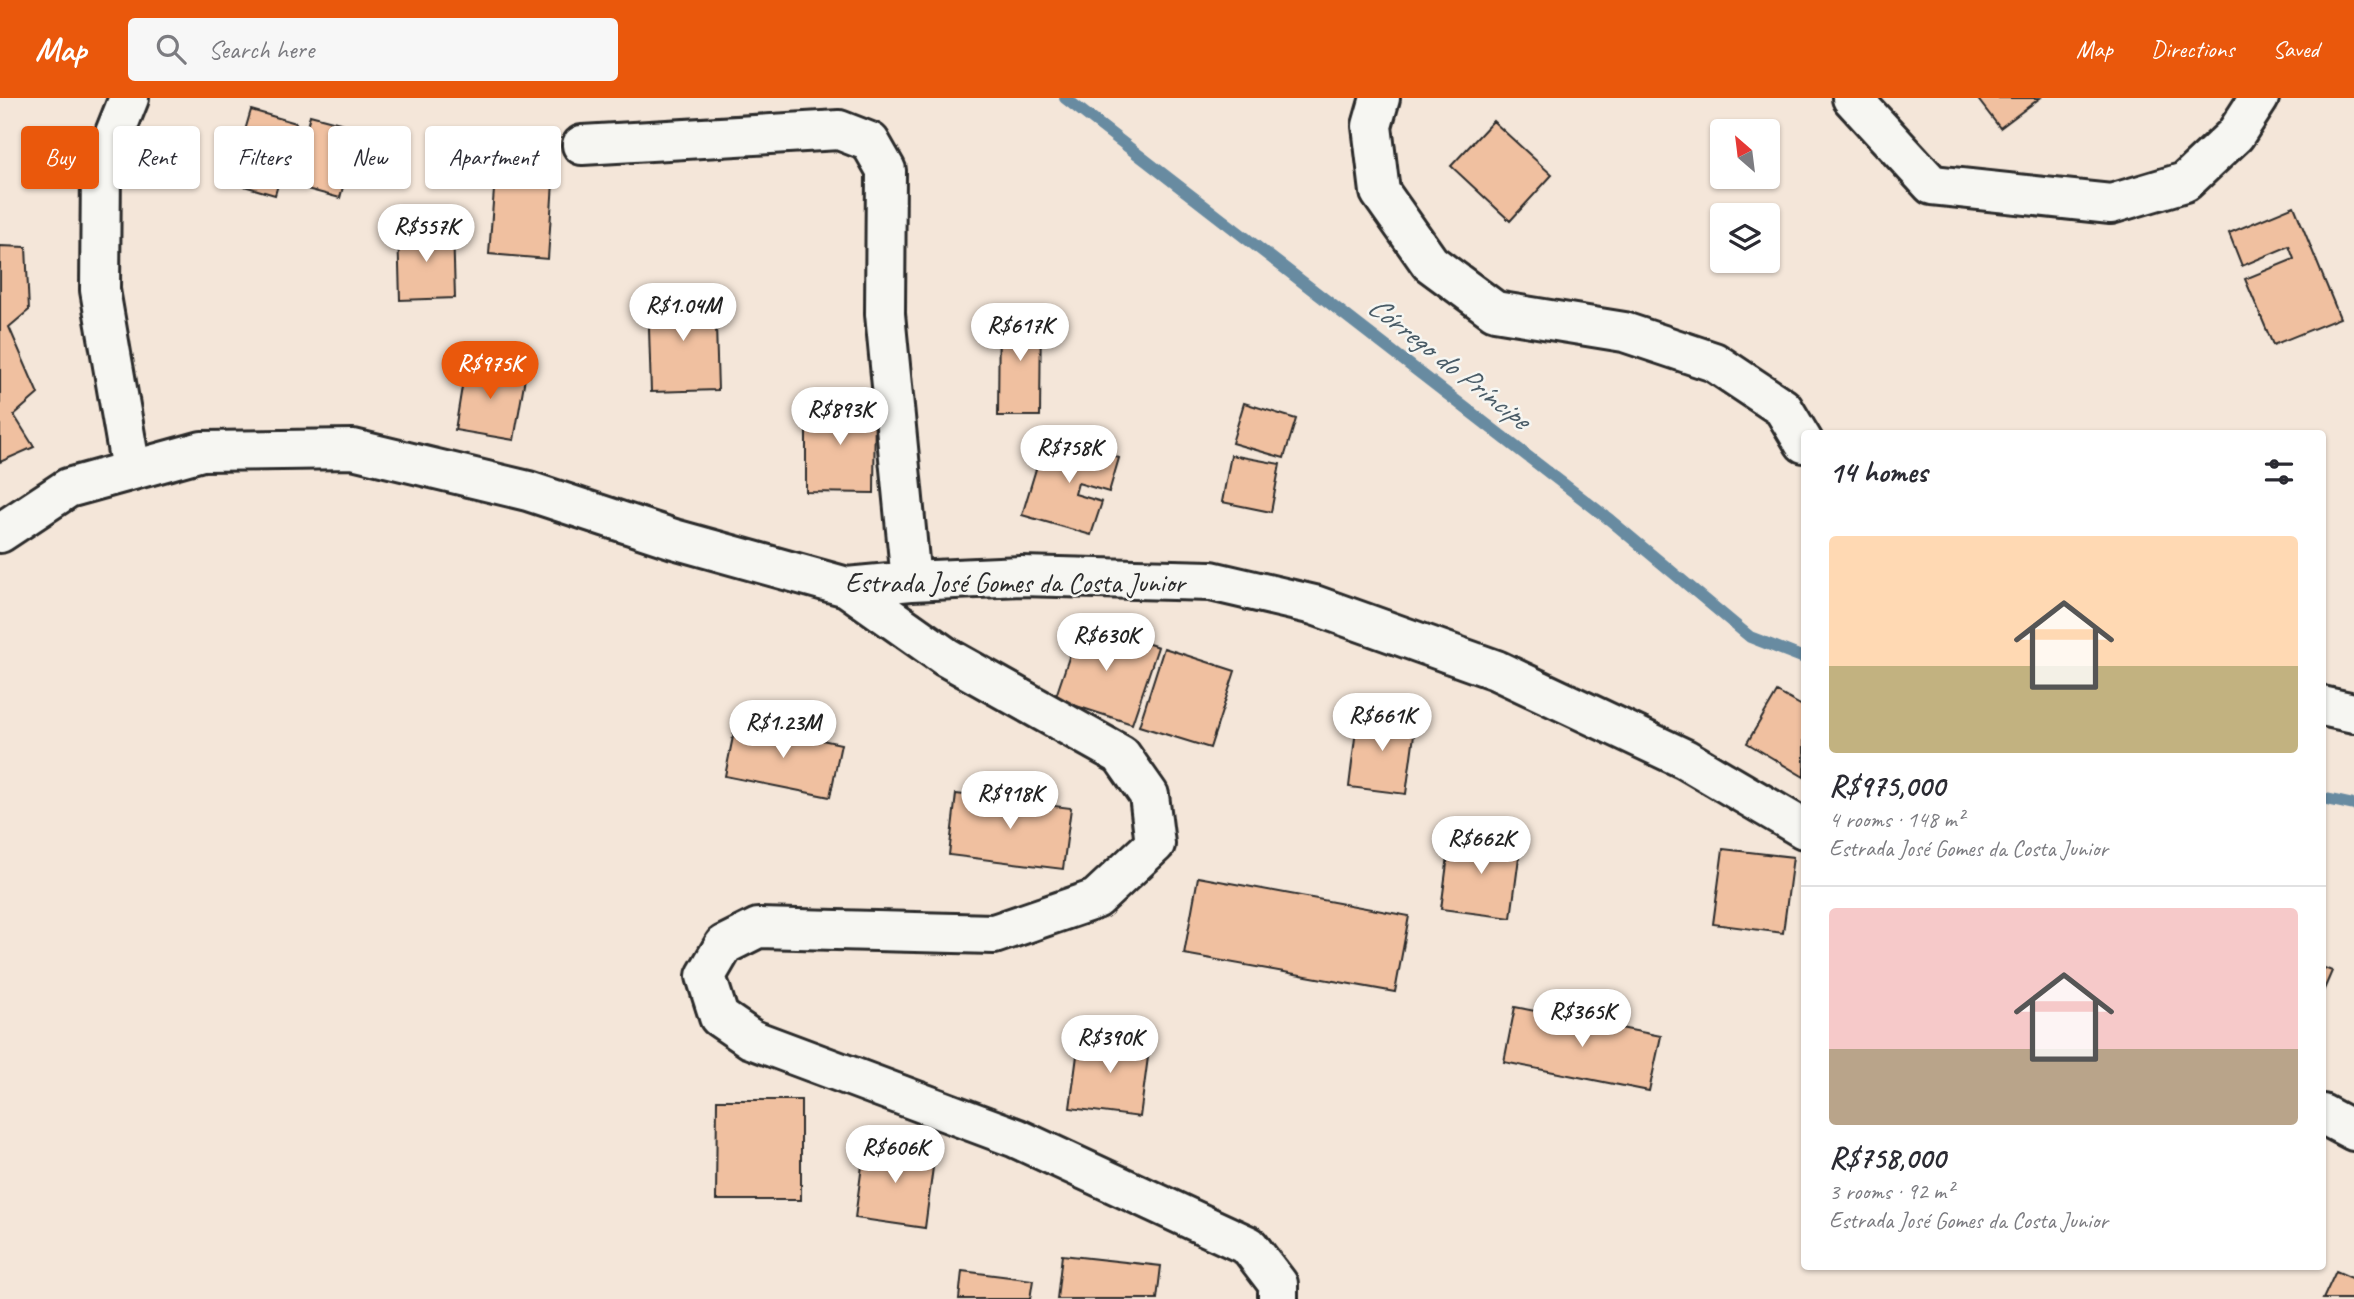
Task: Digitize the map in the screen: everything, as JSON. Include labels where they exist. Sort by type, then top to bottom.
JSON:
[{"type":"street","points":[[129,98],[101,168],[100,290],[131,470]]},
{"type":"street","points":[[1380,98],[1372,126],[1380,192],[1430,263],[1495,311],[1624,332],[1714,362],[1783,408],[1801,438]]},
{"type":"street","points":[[1852,98],[1932,184],[2111,204],[2185,182],[2235,135],[2259,98]]},
{"type":"street","points":[[582,145],[839,130],[870,142],[886,170],[886,314],[911,581]]},
{"type":"street","name":"Estrada José Gomes da Costa Junior","points":[[0,533],[68,488],[202,450],[353,449],[528,491],[674,539],[848,587],[1021,576],[1211,581],[1314,604],[1496,670],[1685,760],[1801,828]]},
{"type":"street","points":[[848,587],[946,657],[1121,755],[1149,795],[1155,844],[1096,899],[994,934],[758,928],[724,945],[706,976],[719,1017],[751,1039],[1016,1138],[1250,1247],[1278,1284],[1278,1299]]},
{"type":"street","points":[[2326,707],[2354,713]]},
{"type":"street","points":[[2326,1116],[2354,1131]]},
{"type":"building","points":[[1977,98],[2040,98],[2000,128]]},
{"type":"building","points":[[251,110],[296,123],[295,126],[246,126]]},
{"type":"building","points":[[310,115],[351,126],[328,126],[328,189],[342,189],[340,198],[307,189],[314,189],[314,126],[307,126]]},
{"type":"building","points":[[1493,121],[1552,175],[1510,221],[1451,166]]},
{"type":"building","points":[[254,189],[277,189],[275,195]]},
{"type":"building","points":[[494,189],[553,189],[548,259],[489,254]]},
{"type":"building","points":[[2294,206],[2340,318],[2273,345],[2245,279],[2294,259],[2289,246],[2242,266],[2229,233]]},
{"type":"building","points":[[453,227],[455,298],[400,300],[398,229]]},
{"type":"building","points":[[0,246],[26,247],[29,310],[9,327],[38,394],[14,415],[34,447],[0,462]]},
{"type":"building","points":[[715,294],[718,390],[651,392],[648,297]]},
{"type":"building","points":[[1041,309],[1040,416],[998,416],[999,310]]},
{"type":"building","points":[[466,362],[526,372],[514,440],[455,430]]},
{"type":"building","points":[[806,401],[875,401],[874,493],[806,492]]},
{"type":"building","points":[[1244,403],[1296,419],[1284,458],[1232,443]]},
{"type":"building","points":[[1046,436],[1119,458],[1109,492],[1078,483],[1075,494],[1102,502],[1091,535],[1022,515]]},
{"type":"building","points":[[1231,455],[1280,464],[1271,512],[1222,502]]},
{"type":"building","points":[[1081,622],[1158,647],[1132,724],[1055,699]]},
{"type":"building","points":[[1164,648],[1235,671],[1210,748],[1139,726]]},
{"type":"building","points":[[1777,692],[1801,705],[1801,775],[1747,743]]},
{"type":"building","points":[[1358,713],[1416,720],[1406,794],[1349,787]]},
{"type":"building","points":[[736,722],[841,744],[830,797],[725,776]]},
{"type":"building","points":[[956,794],[1071,808],[1063,869],[949,855]]},
{"type":"building","points":[[1451,833],[1521,842],[1511,918],[1441,909]]},
{"type":"building","points":[[1723,849],[1793,857],[1783,933],[1713,924]]},
{"type":"building","points":[[1198,877],[1409,916],[1395,992],[1184,954]]},
{"type":"building","points":[[2326,969],[2332,971],[2326,985]]},
{"type":"building","points":[[1515,1007],[1661,1036],[1649,1091],[1504,1062]]},
{"type":"building","points":[[1080,1033],[1150,1042],[1140,1117],[1070,1108]]},
{"type":"building","points":[[717,1100],[801,1100],[801,1200],[716,1200]]},
{"type":"building","points":[[865,1143],[935,1152],[925,1228],[855,1218]]},
{"type":"building","points":[[1062,1255],[1161,1266],[1157,1299],[1057,1299]]},
{"type":"building","points":[[962,1271],[1033,1280],[1030,1299],[959,1299]]},
{"type":"building","points":[[2336,1271],[2354,1279],[2354,1299],[2323,1299]]},
{"type":"waterway","name":"Córrego do Príncipe","points":[[1065,98],[1610,520],[1750,637],[1801,657]]},
{"type":"waterway","name":"Córrego do Príncipe","points":[[2326,799],[2354,805]]}]
